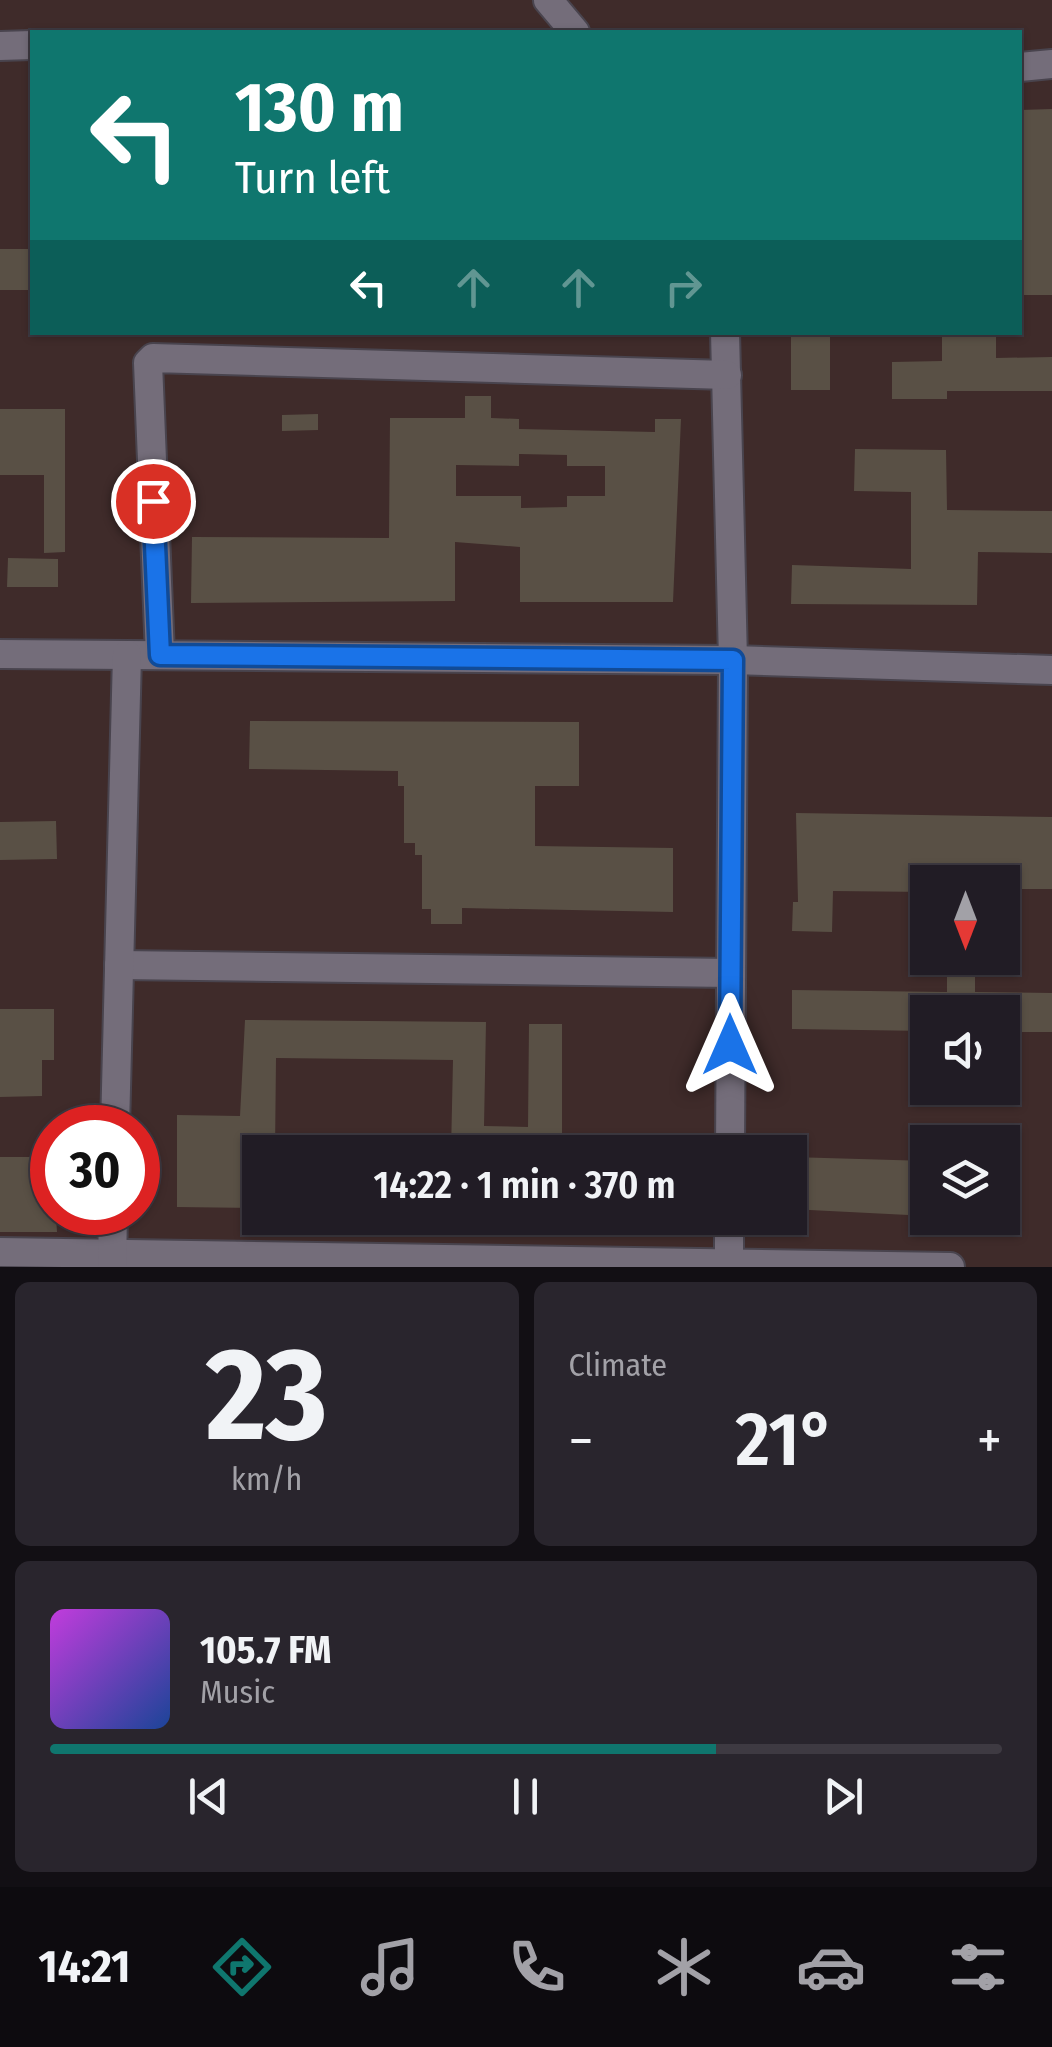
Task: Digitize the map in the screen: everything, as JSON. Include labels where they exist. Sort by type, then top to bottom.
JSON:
[{"type":"street","points":[[548,0],[573,30]]},
{"type":"street","points":[[0,46],[30,45]]},
{"type":"street","points":[[1022,67],[1052,64]]},
{"type":"street","points":[[726,335],[733,660],[730,1135]]},
{"type":"street","points":[[160,655],[148,409],[148,364],[153,358],[727,374]]},
{"type":"street","points":[[0,654],[733,660],[1052,670]]},
{"type":"street","points":[[116,1105],[126,655]]},
{"type":"street","points":[[119,965],[731,974]]},
{"type":"street","points":[[112,1260],[113,1235]]},
{"type":"street","points":[[729,1265],[730,1235]]},
{"type":"street","points":[[0,1252],[112,1260],[950,1267]]},
{"type":"shaded area","points":[[0,0],[1052,0],[1052,1267],[0,1267]]},
{"type":"building","points":[[1052,109],[1052,295],[1022,295],[1022,110]]},
{"type":"building","points":[[0,249],[30,249],[30,290],[0,290]]},
{"type":"building","points":[[791,335],[830,335],[830,390],[791,390]]},
{"type":"building","points":[[942,335],[996,335],[996,358],[1052,357],[1052,391],[947,391],[947,399],[892,399],[892,362],[942,361]]},
{"type":"building","points":[[465,396],[491,396],[491,418],[519,419],[519,429],[655,432],[655,419],[681,419],[673,602],[520,602],[520,547],[455,542],[455,601],[191,603],[192,537],[389,538],[390,418],[465,418]],"holes":[[[519,454],[567,455],[567,466],[605,466],[605,496],[567,496],[567,507],[521,508],[521,496],[456,496],[456,465],[519,466]]]},
{"type":"building","points":[[0,409],[65,409],[65,552],[44,553],[44,475],[0,475]]},
{"type":"building","points":[[318,414],[318,430],[282,431],[282,415]]},
{"type":"building","points":[[855,449],[946,450],[947,510],[1052,511],[1052,553],[978,552],[977,605],[791,604],[792,565],[911,569],[911,492],[854,491]]},
{"type":"building","points":[[8,558],[58,559],[58,587],[7,587]]},
{"type":"building","points":[[250,721],[579,722],[579,786],[535,786],[535,846],[673,848],[673,912],[462,908],[462,924],[431,924],[431,909],[422,909],[422,855],[415,855],[415,843],[404,843],[404,786],[398,786],[398,771],[249,769]]},
{"type":"building","points":[[796,813],[1052,817],[1052,889],[1020,889],[1020,865],[910,865],[910,892],[833,891],[832,932],[792,931],[793,902],[798,902]]},
{"type":"building","points":[[56,821],[57,859],[0,860],[0,822]]},
{"type":"building","points":[[947,975],[975,975],[975,992],[1052,993],[1052,1032],[1020,1032],[1020,995],[910,995],[910,1031],[792,1029],[792,990],[947,992]]},
{"type":"building","points":[[0,1009],[54,1009],[54,1060],[42,1060],[42,1096],[0,1097]]},
{"type":"building","points":[[245,1020],[486,1022],[484,1126],[528,1127],[529,1024],[562,1024],[562,1135],[451,1135],[453,1060],[276,1058],[275,1135],[242,1135],[242,1208],[177,1207],[177,1115],[240,1116]]},
{"type":"building","points":[[0,1157],[30,1157],[30,1232],[0,1232]]},
{"type":"building","points":[[807,1157],[910,1160],[910,1215],[807,1210]]},
{"type":"route","points":[[153,501],[160,655],[733,660],[730,1045]]}]
